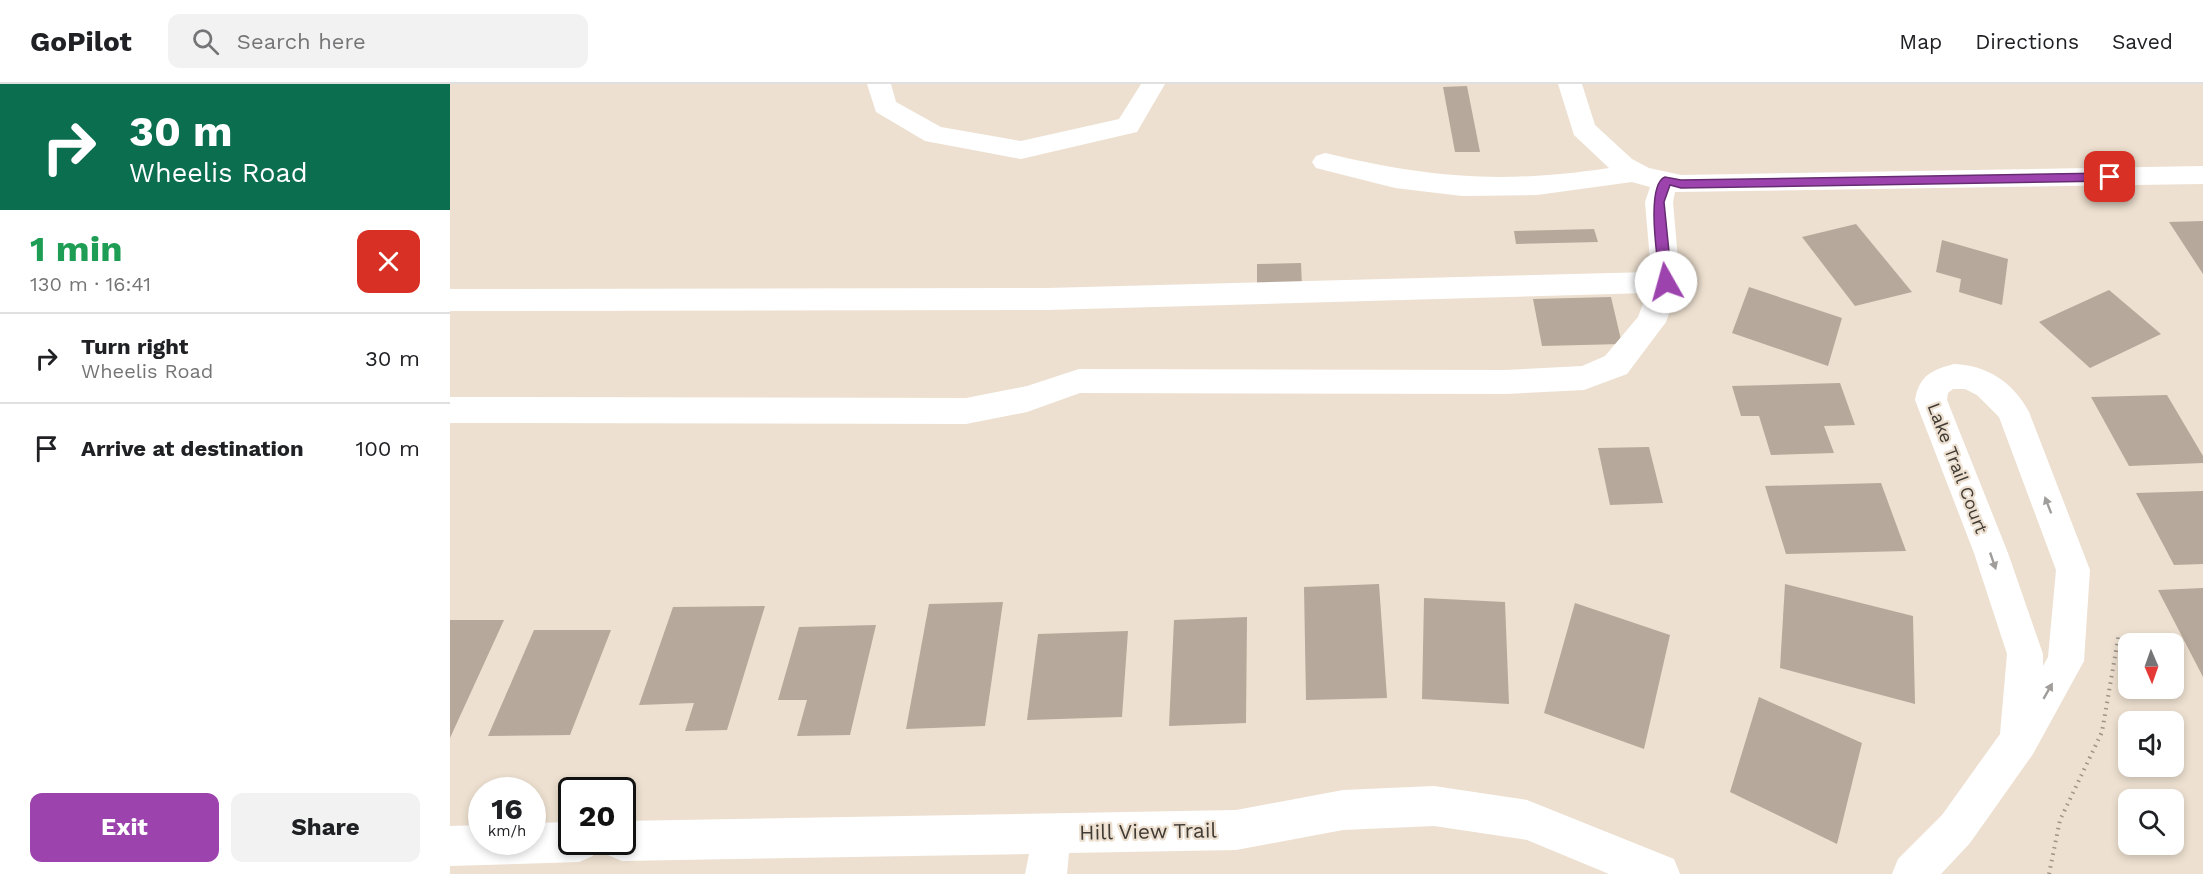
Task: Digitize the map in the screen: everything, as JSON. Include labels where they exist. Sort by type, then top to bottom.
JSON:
[{"type":"street","points":[[879,84],[885,106],[934,135],[1022,150],[1128,126],[1153,84]]},
{"type":"street","points":[[1570,84],[1582,129],[1623,165],[1636,172],[1681,184],[2203,175]]},
{"type":"street","points":[[1325,162],[1390,178],[1439,186],[1488,187],[1548,184],[1597,180],[1636,172]]},
{"type":"street","points":[[450,410],[966,411],[1027,399],[1079,381],[1505,382],[1584,378],[1616,365],[1651,322],[1666,282],[1659,202],[1665,181]]},
{"type":"street","points":[[450,300],[1047,299],[1666,282]]},
{"type":"street","name":"Lake Trail Court","points":[[1913,874],[1956,829],[2019,741],[2066,661],[2073,570],[2007,402],[1970,377],[1951,376],[1933,387],[1931,400],[1990,553],[2025,654],[2019,741]]},
{"type":"street","name":"Hill View Trail","points":[[636,841],[1236,830],[1343,810],[1434,807],[1527,820],[1659,874]]},
{"type":"street","points":[[1046,874],[1052,832]]},
{"type":"street","points":[[450,846],[558,843]]},
{"type":"path","points":[[2049,874],[2060,820],[2102,732],[2118,639]]},
{"type":"building","points":[[1467,86],[1480,152],[1455,152],[1443,87]]},
{"type":"building","points":[[2203,221],[2203,274],[2169,222]]},
{"type":"building","points":[[1856,224],[1912,292],[1855,306],[1802,237]]},
{"type":"building","points":[[1594,229],[1598,242],[1516,244],[1514,231]]},
{"type":"building","points":[[1942,240],[2008,259],[2002,305],[1959,292],[1961,279],[1936,272]]},
{"type":"building","points":[[1301,263],[1302,287],[1257,288],[1257,264]]},
{"type":"building","points":[[1749,287],[1842,318],[1828,366],[1732,333]]},
{"type":"building","points":[[2109,290],[2161,334],[2090,368],[2039,322]]},
{"type":"building","points":[[1611,297],[1622,344],[1542,346],[1533,299]]},
{"type":"building","points":[[1840,383],[1855,425],[1824,426],[1834,453],[1771,455],[1759,416],[1741,416],[1732,386]]},
{"type":"building","points":[[2167,395],[2203,456],[2203,463],[2129,466],[2091,397]]},
{"type":"building","points":[[1649,447],[1663,503],[1610,505],[1598,448]]},
{"type":"building","points":[[1881,483],[1906,551],[1786,554],[1765,486]]},
{"type":"building","points":[[2203,491],[2203,564],[2174,565],[2136,493]]},
{"type":"building","points":[[1379,584],[1387,698],[1306,700],[1304,587]]},
{"type":"building","points":[[1785,584],[1913,616],[1915,704],[1780,668]]},
{"type":"building","points":[[2203,588],[2203,677],[2184,640],[2184,633],[2180,633],[2158,590]]},
{"type":"building","points":[[1424,598],[1505,602],[1509,704],[1422,699]]},
{"type":"building","points":[[1003,602],[985,726],[906,729],[929,604]]},
{"type":"building","points":[[1575,603],[1670,635],[1644,749],[1544,713]]},
{"type":"building","points":[[765,606],[727,730],[685,731],[694,703],[639,705],[673,607]]},
{"type":"building","points":[[1247,617],[1246,723],[1169,726],[1174,620]]},
{"type":"building","points":[[450,620],[504,620],[450,738]]},
{"type":"building","points":[[876,625],[850,735],[797,736],[807,700],[778,700],[799,627]]},
{"type":"building","points":[[534,630],[611,630],[570,735],[488,736]]},
{"type":"building","points":[[1128,631],[1122,717],[1027,720],[1038,634]]},
{"type":"building","points":[[1759,697],[1862,743],[1837,844],[1730,792]]},
{"type":"route","points":[[1666,282],[1659,202],[1665,181],[1681,184],[2110,177]]}]
